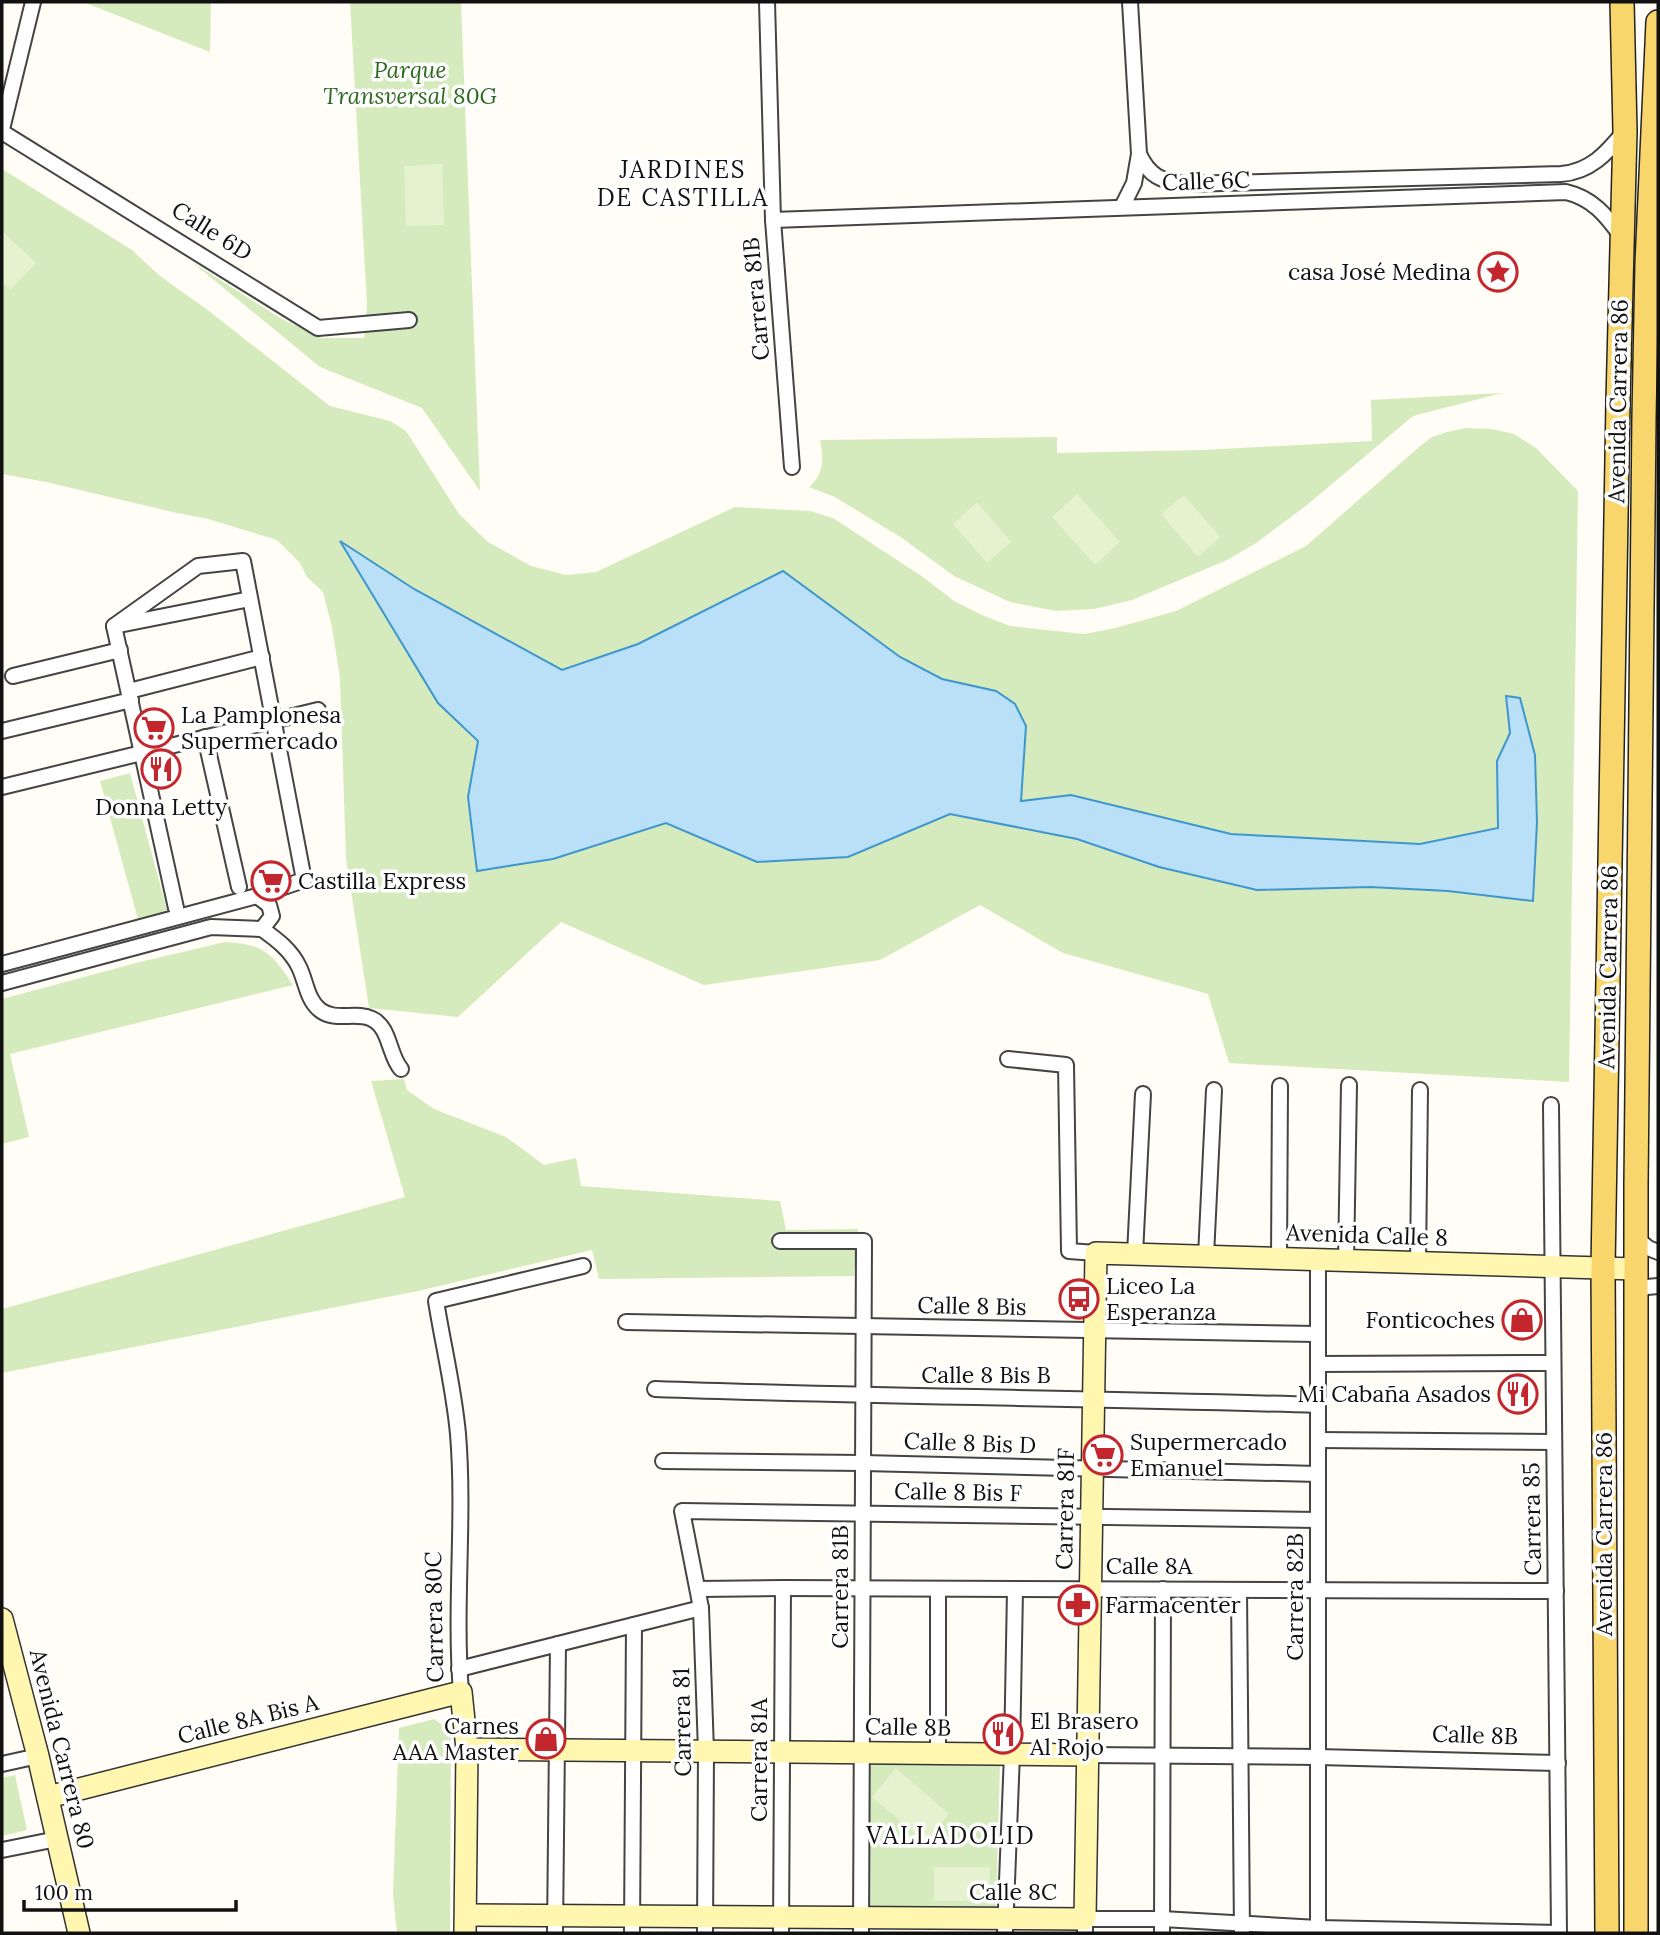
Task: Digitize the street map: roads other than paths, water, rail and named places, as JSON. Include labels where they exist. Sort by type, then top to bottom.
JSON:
[{"type":"main road","name":"Avenida Carrera 86","points":[[1606,1933],[1603,1268],[1625,131],[1622,2]]},
{"type":"main road","name":"Avenida Carrera 86","points":[[1636,1933],[1647,1289],[1636,1269],[1636,1238],[1651,392],[1647,264],[1658,22]]},
{"type":"street","points":[[2,130],[33,2]]},
{"type":"street","name":"Carrera 81B","points":[[767,2],[773,220],[792,467]]},
{"type":"street","points":[[1122,207],[1135,183],[1139,154],[1130,2]]},
{"type":"street","name":"Calle 6D","points":[[2,130],[318,328],[409,320]]},
{"type":"street","name":"Calle 6C","points":[[1139,154],[1150,173],[1158,179],[1184,184],[1561,174],[1580,171],[1596,162],[1625,131]]},
{"type":"street","name":"Calle 6C","points":[[773,220],[1566,192],[1578,195],[1597,207],[1622,239]]},
{"type":"street","points":[[1618,386],[1651,392]]},
{"type":"street","points":[[2,964],[257,897],[304,880],[243,561],[198,566],[114,626]]},
{"type":"street","points":[[114,626],[250,599]]},
{"type":"street","points":[[114,626],[176,908]]},
{"type":"street","points":[[13,676],[120,650]]},
{"type":"street","points":[[2,731],[262,657]]},
{"type":"street","points":[[2,787],[318,710]]},
{"type":"street","points":[[205,737],[239,887]]},
{"type":"street","points":[[257,897],[269,905],[272,916],[262,929]]},
{"type":"street","points":[[2,982],[211,928],[262,929],[289,952],[299,967],[313,1002],[322,1012],[335,1017],[357,1016],[374,1019],[383,1029],[396,1064],[401,1069]]},
{"type":"street","points":[[1008,1059],[1066,1065],[1069,1251],[1096,1253]]},
{"type":"street","points":[[1346,1261],[1349,1085]]},
{"type":"street","points":[[1279,1259],[1280,1086]]},
{"type":"street","points":[[1206,1256],[1214,1090]]},
{"type":"street","points":[[1418,1263],[1420,1090]]},
{"type":"street","points":[[1135,1254],[1143,1094]]},
{"type":"street","name":"Carrera 85","points":[[1551,1105],[1559,1933]]},
{"type":"street","points":[[1636,1238],[1658,1252]]},
{"type":"street","name":"Carrera 81B","points":[[780,1241],[864,1241],[861,1925]]},
{"type":"street","name":"Avenida Calle 8","points":[[1096,1253],[1636,1269]]},
{"type":"street","name":"Carrera 81F","points":[[1085,1926],[1096,1253]]},
{"type":"street","name":"Carrera 82B","points":[[1318,1260],[1318,1931]]},
{"type":"street","name":"Carrera 80C","points":[[465,1924],[467,1749],[459,1669],[458,1433],[436,1301],[583,1266]]},
{"type":"street","name":"Calle 8 Bis","points":[[626,1322],[1317,1334]]},
{"type":"street","points":[[1318,1364],[1553,1363]]},
{"type":"street","name":"Calle 8 Bis B","points":[[655,1389],[1318,1405]]},
{"type":"street","points":[[1318,1440],[1554,1442]]},
{"type":"street","name":"Calle 8 Bis D","points":[[663,1461],[1318,1474]]},
{"type":"street","name":"Calle 8 Bis F","points":[[682,1511],[1318,1520]]},
{"type":"street","name":"Carrera 81","points":[[682,1511],[701,1608],[706,1751],[705,1925]]},
{"type":"street","name":"Carrera 81A","points":[[781,1925],[783,1588]]},
{"type":"street","points":[[938,1588],[938,1753]]},
{"type":"street","name":"Calle 8A","points":[[699,1590],[938,1588],[1556,1591]]},
{"type":"street","points":[[1162,1926],[1163,1589]]},
{"type":"street","points":[[1005,1926],[1015,1590]]},
{"type":"street","points":[[1239,1590],[1242,1928]]},
{"type":"street","points":[[459,1669],[701,1608]]},
{"type":"street","name":"Avenida Carrera 80","points":[[2,1619],[7,1663],[38,1756],[79,1933]]},
{"type":"street","points":[[632,1925],[634,1625]]},
{"type":"street","points":[[555,1924],[558,1644]]},
{"type":"street","name":"Calle 8A Bis A","points":[[48,1797],[461,1692]]},
{"type":"street","name":"Calle 8B","points":[[467,1749],[1241,1756],[1558,1763]]},
{"type":"street","points":[[2,1764],[38,1756]]},
{"type":"street","points":[[2,1850],[57,1839]]},
{"type":"street","name":"Calle 8C","points":[[465,1924],[1162,1926],[1318,1931],[1559,1933]]},
{"type":"water","points":[[340,541],[414,589],[562,670],[638,644],[783,571],[900,657],[942,679],[996,691],[1015,704],[1026,726],[1021,801],[1071,795],[1231,834],[1420,844],[1498,828],[1497,761],[1510,733],[1506,696],[1520,698],[1535,755],[1537,822],[1533,901],[1448,891],[1370,887],[1257,890],[1159,867],[1077,839],[950,814],[848,857],[757,862],[666,823],[553,859],[477,871],[468,797],[478,741],[438,703]]},
{"type":"place","name":"casa José Medina","points":[[1498,272]]},
{"type":"place","name":"La Pamplonesa Supermercado","points":[[154,728]]},
{"type":"place","name":"Donna Letty","points":[[161,769]]},
{"type":"place","name":"Castilla Express","points":[[271,881]]},
{"type":"place","name":"Liceo La Esperanza","points":[[1079,1299]]},
{"type":"place","name":"Fonticoches","points":[[1522,1320]]},
{"type":"place","name":"Mi Cabaña Asados","points":[[1518,1394]]},
{"type":"place","name":"Supermercado Emanuel","points":[[1103,1455]]},
{"type":"place","name":"Farmacenter","points":[[1078,1605]]},
{"type":"place","name":"El Brasero Al Rojo","points":[[1003,1734]]},
{"type":"place","name":"Carnes AAA Master","points":[[546,1739]]},
{"type":"district","name":"JARDINES DE CASTILLA","points":[[683,184]]},
{"type":"district","name":"VALLADOLID","points":[[951,1836]]},
{"type":"park label","name":"Parque Transversal 80G","points":[[410,83]]}]
